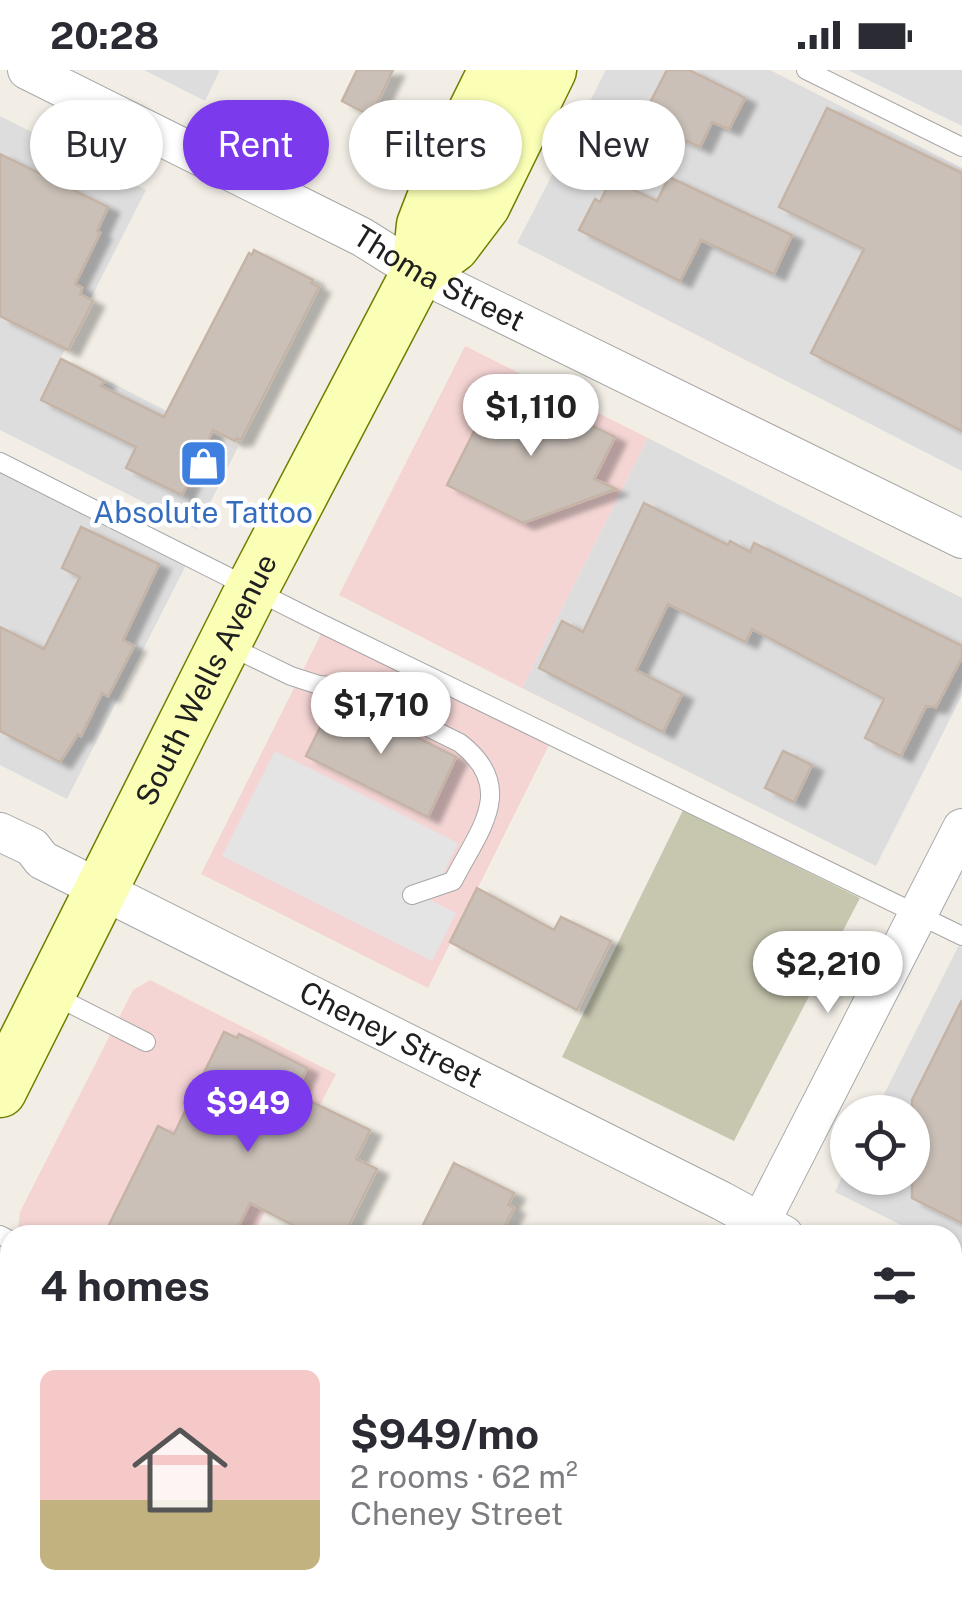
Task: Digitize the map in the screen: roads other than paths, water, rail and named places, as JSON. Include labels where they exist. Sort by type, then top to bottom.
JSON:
[{"type":"main road","name":"South Wells Avenue","points":[[0,1091],[252,590],[418,272],[423,224],[495,70]]},
{"type":"main road","name":"South Wells Avenue","points":[[418,272],[453,246],[484,204],[550,70]]},
{"type":"street","name":"Thoma Street","points":[[27,70],[362,237],[418,272],[962,539]]},
{"type":"street","points":[[768,1225],[962,828]]},
{"type":"street","name":"Cheney Street","points":[[0,832],[32,847],[42,860],[756,1225]]},
{"type":"lane","points":[[806,70],[962,147]]},
{"type":"lane","points":[[0,462],[252,590],[962,936]]},
{"type":"lane","points":[[226,644],[291,676],[318,685],[350,688],[460,743],[475,755],[491,784],[487,814],[454,881],[412,895]]},
{"type":"lane","points":[[50,993],[146,1042]]},
{"type":"place","name":"Absolute Tattoo","points":[[203,464]]}]
